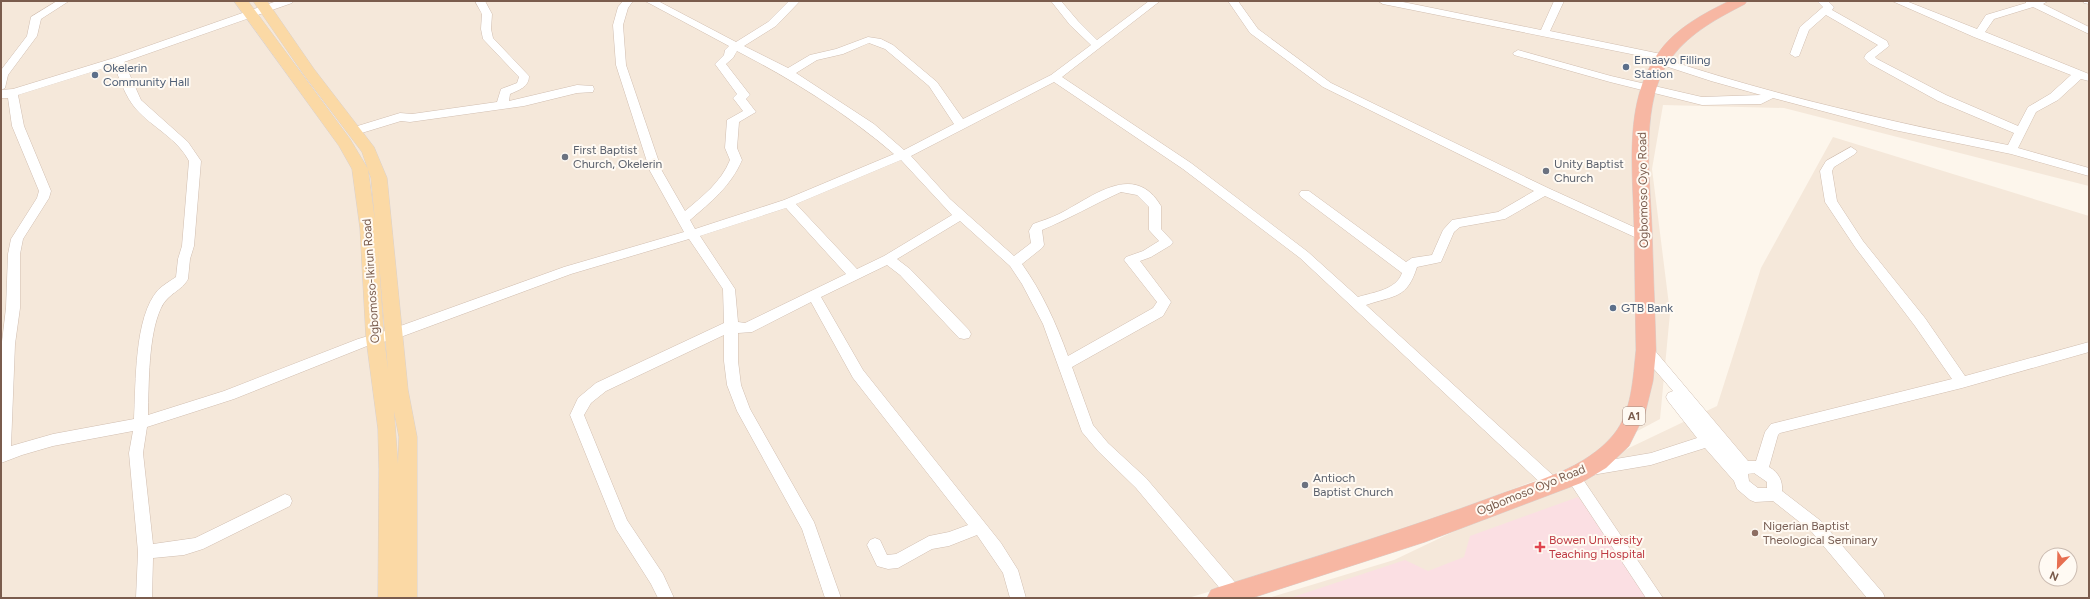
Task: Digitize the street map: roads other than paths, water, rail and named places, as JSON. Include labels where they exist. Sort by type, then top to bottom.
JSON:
[{"type":"highway","name":"Ogbomoso Oyo Road","points":[[1227,596],[1425,532],[1578,473],[1598,462],[1622,440],[1634,414],[1643,380],[1646,356],[1641,144],[1642,119],[1648,88],[1660,59],[1681,36],[1698,23],[1740,1]]},
{"type":"main road","name":"Ogbomoso-Ikirun Road","points":[[253,6],[309,72],[369,151],[379,178],[399,390],[408,437],[407,598]]},
{"type":"main road","name":"Ogbomoso-Ikirun Road","points":[[253,6],[345,143],[360,170],[368,228],[375,338],[386,422],[389,469],[388,598]]},
{"type":"street","points":[[64,1],[36,17],[32,36],[3,75],[4,92],[45,191],[43,198],[17,239],[12,268],[13,308],[4,345],[2,457],[47,440],[141,423],[209,402],[314,363],[375,338],[393,334],[568,270],[788,203],[902,155],[1055,77],[1096,44],[1155,1]]},
{"type":"street","points":[[4,92],[118,60],[253,6],[288,1]]},
{"type":"street","points":[[480,1],[487,14],[486,29],[488,39],[524,76],[524,80],[521,85],[505,92],[502,105]]},
{"type":"street","points":[[628,1],[623,7],[618,25],[621,65],[656,171],[691,233],[717,269],[729,289],[731,305],[731,361],[734,385],[744,411],[809,528],[833,598]]},
{"type":"street","points":[[650,1],[788,73],[870,127],[902,155],[961,215],[1014,263],[1027,281],[1050,324],[1087,428],[1103,447],[1141,483],[1227,596]]},
{"type":"street","points":[[683,219],[724,183],[736,160],[731,148],[733,120],[750,112],[739,98],[744,95],[720,64],[728,56],[730,50],[772,24],[795,1]]},
{"type":"street","points":[[1056,1],[1074,23],[1096,44]]},
{"type":"street","points":[[1233,1],[1254,31],[1327,85],[1544,191],[1644,236]]},
{"type":"street","points":[[1383,1],[1660,59],[1715,79],[1771,94],[1894,126],[2011,150],[2089,172]]},
{"type":"street","points":[[1544,34],[1559,1]]},
{"type":"street","points":[[1897,1],[2084,76]]},
{"type":"street","points":[[1978,34],[1990,17],[2036,2],[2089,31]]},
{"type":"street","points":[[1795,54],[1804,30],[1824,6],[1883,44],[1884,46],[1870,56],[1869,58],[1873,61],[1942,98],[2022,132]]},
{"type":"street","points":[[788,73],[814,56],[839,52],[868,40],[877,41],[889,47],[933,84],[961,125]]},
{"type":"street","points":[[1518,53],[1702,101],[1761,100],[1771,94]]},
{"type":"street","points":[[118,60],[134,99],[141,107],[175,135],[191,152],[195,161],[188,246],[184,259],[182,279],[163,293],[154,308],[145,342],[141,423],[136,453],[146,552],[144,598]]},
{"type":"street","points":[[2011,150],[2022,132],[2032,110],[2084,76]]},
{"type":"street","points":[[1055,77],[1187,166],[1247,210],[1304,255],[1551,483]]},
{"type":"street","points":[[355,132],[400,117],[407,116],[410,118],[524,102],[576,89],[589,88]]},
{"type":"street","points":[[1851,151],[1830,164],[1826,171],[1831,202],[1860,244],[1920,322],[1962,382]]},
{"type":"street","points":[[1014,263],[1038,245],[1035,231],[1037,226],[1063,217],[1086,203],[1120,188],[1141,191],[1154,206],[1154,230],[1167,242],[1147,254],[1130,260],[1134,262],[1164,302],[1158,312],[1064,364]]},
{"type":"street","points":[[1356,302],[1399,288],[1406,281],[1412,263],[1437,259],[1449,230],[1456,223],[1501,216],[1544,191]]},
{"type":"street","points":[[1305,194],[1409,271]]},
{"type":"street","points":[[788,203],[855,275]]},
{"type":"street","points":[[666,598],[650,566],[621,524],[577,415],[578,409],[593,392],[601,387],[731,326],[747,328],[814,296],[888,259],[961,215]]},
{"type":"street","points":[[888,259],[905,272],[964,334]]},
{"type":"street","points":[[814,296],[858,374],[980,527],[1010,570],[1018,598]]},
{"type":"street","points":[[1761,469],[1772,432],[1776,428],[1962,382],[2089,347]]},
{"type":"street","points":[[1646,356],[1713,440],[1742,472],[1742,484],[1755,495],[1766,496],[1774,493]]},
{"type":"street","points":[[1655,598],[1578,473],[1651,458],[1713,440]]},
{"type":"street","points":[[1742,472],[1761,469]]},
{"type":"street","points":[[1761,469],[1774,481],[1776,490],[1774,493]]},
{"type":"street","points":[[1774,493],[1816,526],[1831,542],[1876,598]]},
{"type":"street","points":[[146,552],[184,548],[198,544],[285,501]]},
{"type":"street","points":[[875,545],[882,561],[898,561],[929,543],[949,539],[980,527]]},
{"type":"place","name":"Emaayo Filling Station","points":[[1626,67]]},
{"type":"place","name":"Okelerin Community Hall","points":[[95,75]]},
{"type":"place","name":"First Baptist Church, Okelerin","points":[[565,157]]},
{"type":"place","name":"Unity Baptist Church","points":[[1546,171]]},
{"type":"place","name":"GTB Bank","points":[[1613,308]]},
{"type":"place","name":"Antioch Baptist Church","points":[[1305,485]]},
{"type":"place","name":"Nigerian Baptist Theological Seminary","points":[[1755,533]]},
{"type":"place","name":"Bowen University Teaching Hospital","points":[[1540,547]]}]
